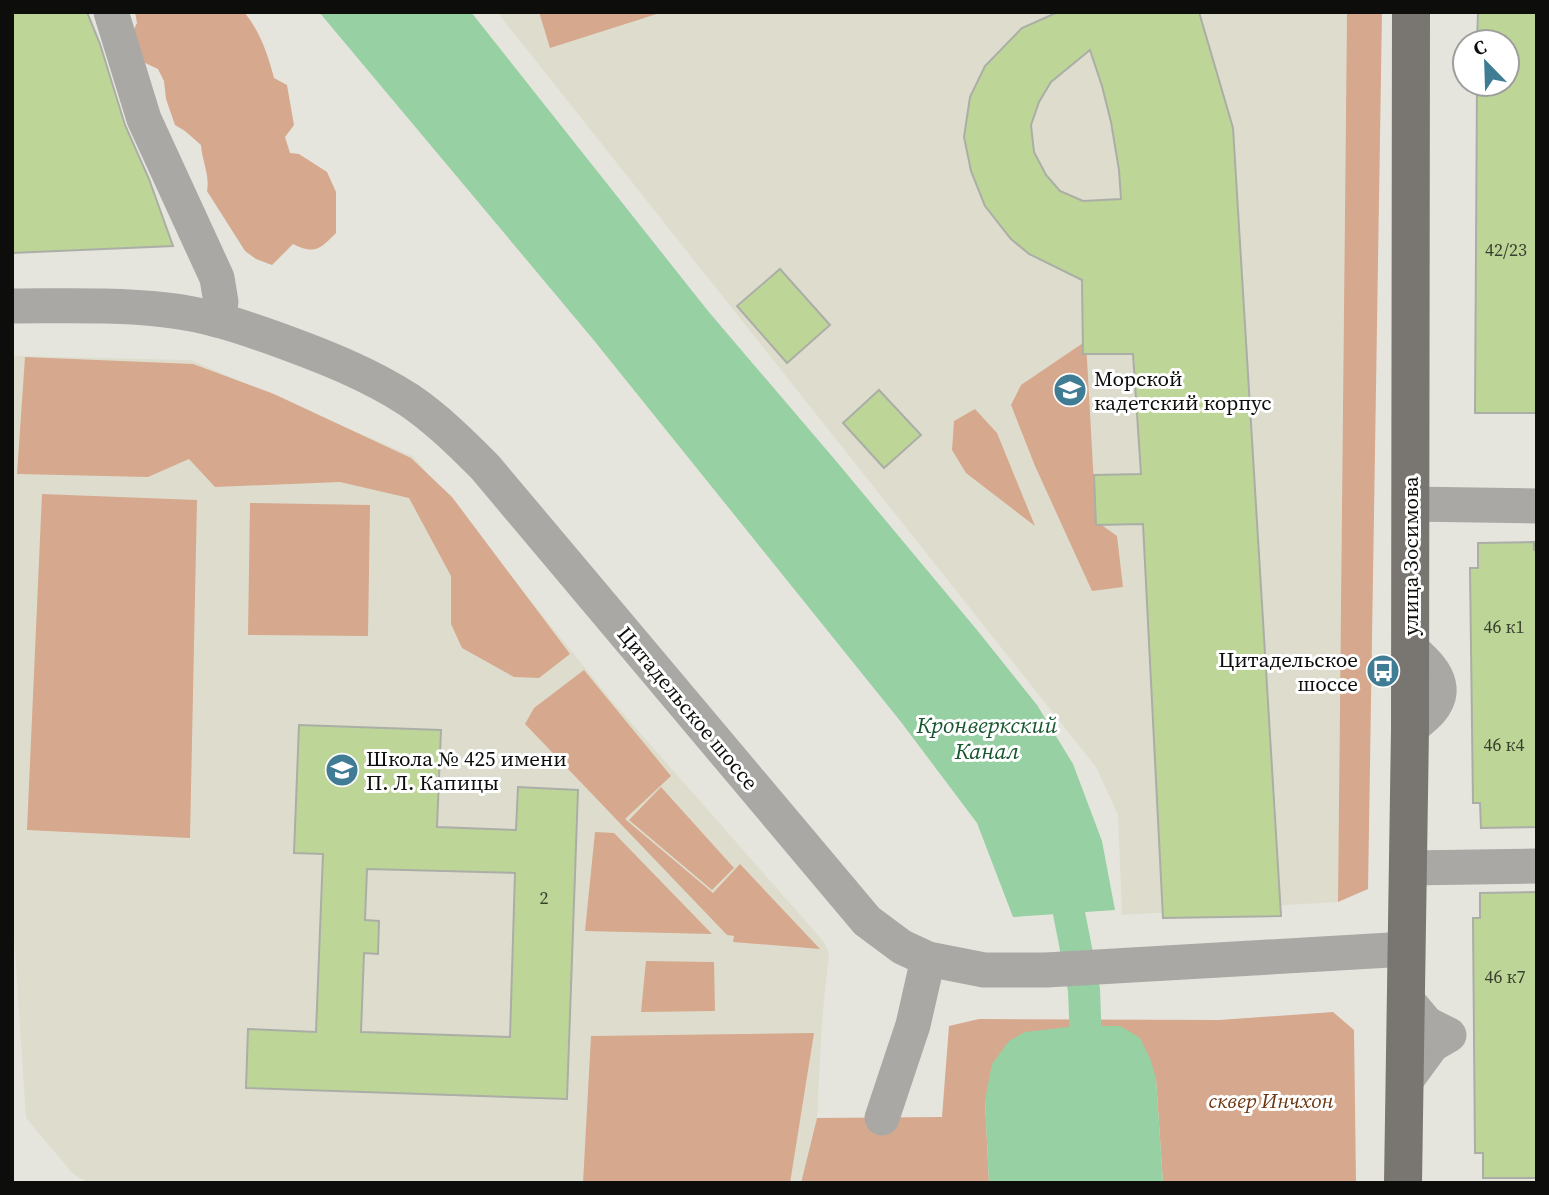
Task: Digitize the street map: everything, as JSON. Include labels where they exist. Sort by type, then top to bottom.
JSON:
[{"type":"main road","name":"улица Зосимова","points":[[1403,1183],[1410,648],[1411,12]]},
{"type":"street","points":[[111,12],[144,119],[217,278],[221,302],[217,320]]},
{"type":"street","name":"Цитадельское шоссе","points":[[12,306],[120,306],[169,310],[217,320],[332,360],[408,400],[454,436],[485,467],[867,921],[902,947],[928,959],[984,970],[1046,970],[1407,949]]},
{"type":"street","points":[[1410,504],[1537,506]]},
{"type":"street","points":[[1408,868],[1537,866]]},
{"type":"street","points":[[881,1118],[913,1025],[928,959]]},
{"type":"shaded area","name":"Морской кадетский корпус","points":[[497,12],[1347,12],[1338,902],[1122,915],[1118,815],[1096,767]]},
{"type":"shaded area","name":"Школа № 425 имени П. Л. Капицы","points":[[12,356],[191,360],[414,457],[612,701],[824,942],[829,953],[817,1118],[801,1183],[89,1183],[73,1174],[26,1118],[12,907]]},
{"type":"green space","points":[[135,12],[244,12],[263,43],[274,78],[287,85],[294,125],[285,137],[290,153],[299,154],[327,172],[336,192],[336,233],[326,243],[312,250],[293,244],[272,265],[245,251],[207,191],[201,145],[175,125],[166,99],[164,81],[158,69],[141,61],[133,31],[137,23]]},
{"type":"green space","points":[[539,12],[663,12],[550,48]]},
{"type":"green space","points":[[1347,12],[1382,12],[1368,889],[1338,902]]},
{"type":"green space","points":[[1086,341],[1096,521],[1117,536],[1123,587],[1092,591],[1035,466],[1011,405],[1021,385]]},
{"type":"green space","points":[[25,357],[193,364],[274,394],[411,458],[452,497],[570,654],[539,678],[514,677],[462,648],[451,624],[451,576],[409,498],[340,482],[215,487],[189,459],[148,477],[17,474]]},
{"type":"green space","points":[[975,409],[997,433],[1035,526],[966,473],[952,450],[954,421]]},
{"type":"green space","points":[[42,494],[197,500],[190,838],[27,830]]},
{"type":"green space","points":[[250,503],[370,505],[368,636],[248,635]]},
{"type":"green space","points":[[584,670],[671,776],[625,819],[713,893],[740,864],[820,949],[733,942],[734,936],[727,935],[525,724],[534,708]]},
{"type":"green space","points":[[661,787],[734,868],[712,890],[629,820]]},
{"type":"green space","points":[[595,832],[614,833],[712,934],[585,931]]},
{"type":"green space","points":[[646,961],[714,962],[715,1011],[641,1012]]},
{"type":"green space","name":"сквер Инчхон","points":[[1333,1012],[1354,1030],[1356,1183],[1163,1183],[1156,1079],[985,1100],[989,1183],[801,1183],[817,1118],[942,1117],[949,1026],[979,1019],[1219,1020]]},
{"type":"green space","points":[[814,1033],[790,1183],[583,1183],[591,1036]]},
{"type":"water","name":"Кронверкский Канал","points":[[319,12],[471,12],[708,311],[836,461],[1037,705],[1073,764],[1102,841],[1115,910],[1013,917],[977,823],[901,722],[592,338]]},
{"type":"water","points":[[1077,1026],[1120,1026],[1140,1038],[1156,1079],[1163,1183],[989,1183],[985,1100],[992,1064],[1009,1041],[1025,1032]]},
{"type":"building","points":[[12,12],[87,12],[100,44],[125,125],[149,179],[173,246],[12,253]]},
{"type":"building","points":[[1058,12],[1199,12],[1233,128],[1281,916],[1163,918],[1143,524],[1096,525],[1094,475],[1141,474],[1133,354],[1083,354],[1082,280],[1029,254],[1011,239],[985,206],[971,171],[964,137],[970,97],[985,66],[1022,28]],"holes":[[[1090,50],[1111,122],[1121,199],[1083,201],[1060,191],[1046,175],[1034,152],[1031,125],[1039,102],[1051,82]]]},
{"type":"building","points":[[1478,12],[1537,12],[1537,413],[1475,413],[1477,98],[1521,98],[1521,28],[1477,28]]},
{"type":"building","points":[[780,269],[830,325],[787,363],[737,306]]},
{"type":"building","points":[[879,390],[921,435],[884,468],[843,423]]},
{"type":"building","points":[[1534,542],[1534,550],[1537,550],[1537,827],[1481,828],[1480,803],[1473,803],[1470,568],[1478,568],[1478,543]]},
{"type":"building","points":[[299,725],[441,730],[437,827],[516,830],[518,787],[578,790],[567,1099],[246,1088],[248,1029],[316,1032],[323,854],[294,853]],"holes":[[[367,869],[515,873],[510,1037],[361,1032],[364,953],[378,954],[379,921],[365,920]]]},
{"type":"building","points":[[1537,892],[1537,1178],[1483,1178],[1483,1153],[1475,1153],[1473,918],[1480,918],[1480,893]]},
{"type":"waterway","points":[[1061,872],[1084,990],[1087,1069]]},
{"type":"place","name":"Морской кадетский корпус","points":[[1070,390]]},
{"type":"place","name":"Цитадельское шоссе","points":[[1383,671]]},
{"type":"place","name":"Школа № 425 имени П. Л. Капицы","points":[[342,770]]}]
